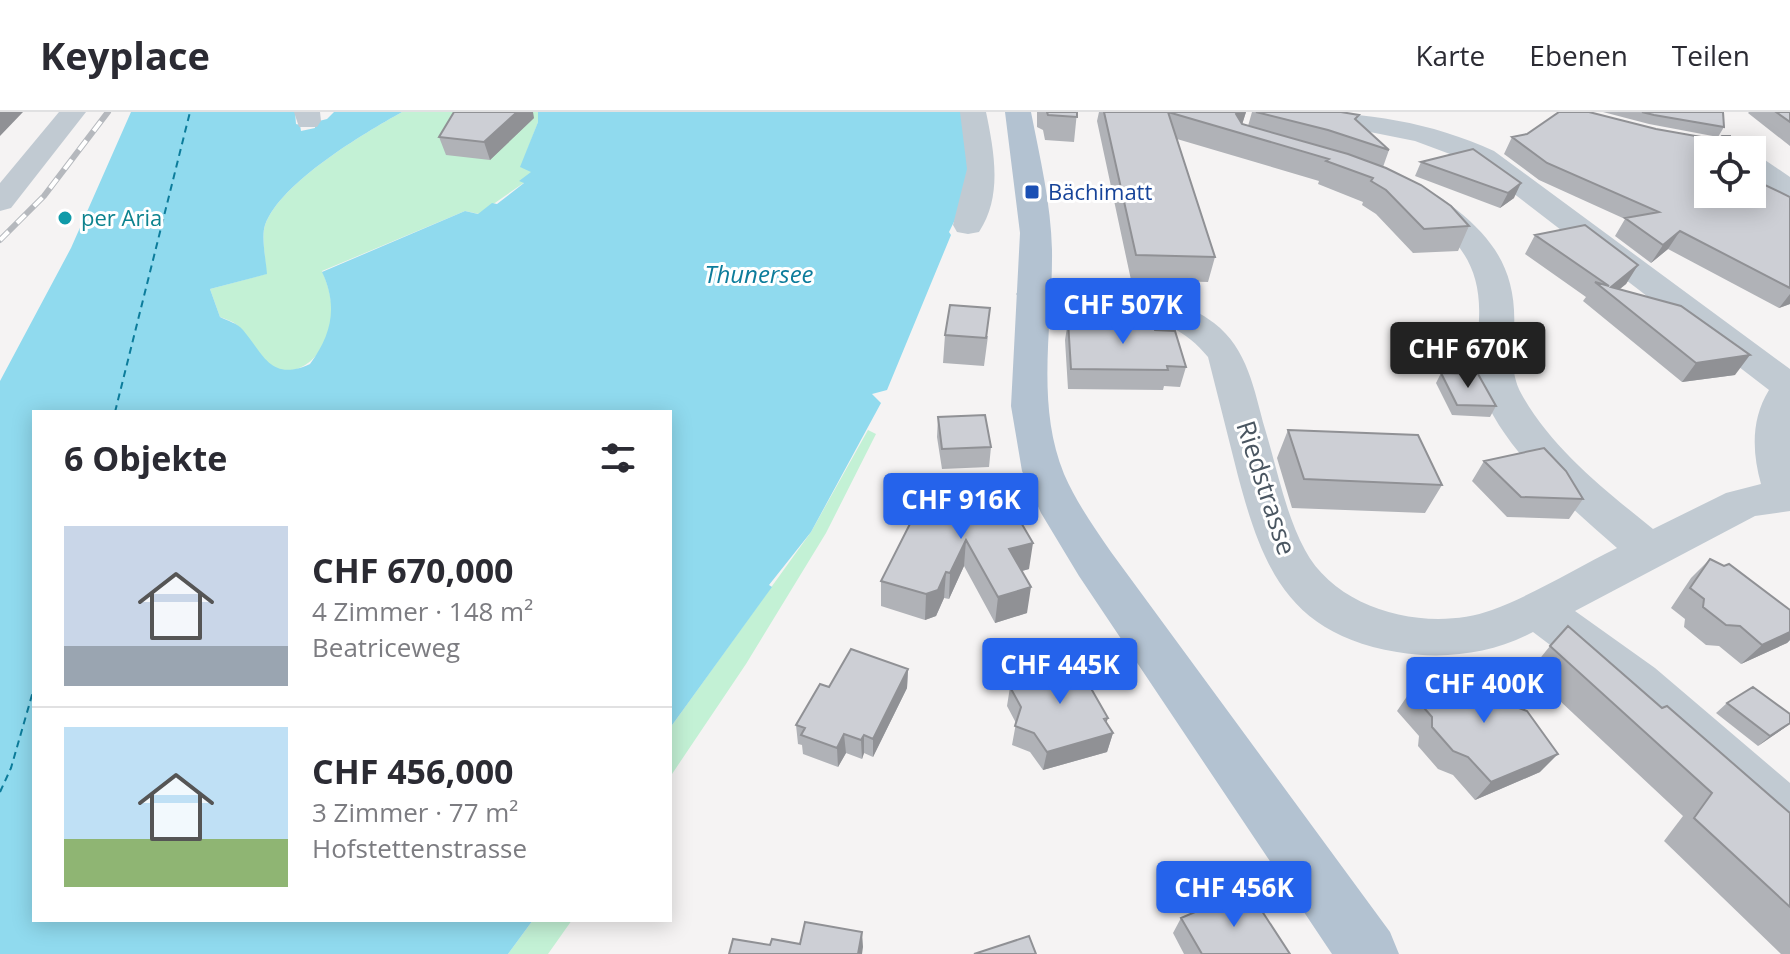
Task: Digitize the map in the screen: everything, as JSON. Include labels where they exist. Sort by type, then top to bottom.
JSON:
[{"type":"main road","points":[[1018,112],[1035,210],[1032,417],[1038,458],[1055,496],[1095,564],[1368,954]]},
{"type":"street","points":[[0,202],[73,112]]},
{"type":"street","points":[[968,225],[982,186],[982,160],[973,112]]},
{"type":"street","points":[[1310,112],[1426,133],[1460,144],[1484,157],[1789,386],[1775,420],[1775,462],[1788,496]]},
{"type":"street","points":[[1766,174],[1790,190]]},
{"type":"street","points":[[1384,182],[1432,205],[1468,237],[1494,280],[1498,303],[1494,376],[1501,391],[1544,457],[1578,492],[1651,552]]},
{"type":"street","name":"Riedstrasse","points":[[1033,294],[1148,305],[1165,309],[1209,335],[1226,357],[1275,534],[1285,555],[1301,579],[1341,611],[1368,626],[1407,637],[1471,637],[1503,626],[1741,504],[1788,496]]},
{"type":"street","points":[[1536,610],[1582,639],[1638,683],[1790,819]]},
{"type":"green space","points":[[402,112],[538,112],[538,122],[521,167],[532,171],[525,182],[479,214],[465,211],[322,271],[332,308],[324,344],[312,359],[297,369],[289,371],[271,367],[259,356],[241,329],[220,317],[210,289],[266,274],[265,225],[288,192],[325,161]]},
{"type":"green space","points":[[868,430],[876,434],[826,533],[746,664],[672,774],[672,725],[811,532]]},
{"type":"green space","points":[[532,922],[571,922],[548,954],[508,954]]},
{"type":"water","name":"Thunersee","points":[[131,112],[295,112],[296,124],[300,125],[301,131],[315,128],[315,122],[327,119],[334,112],[402,112],[325,161],[288,192],[265,225],[267,274],[210,289],[220,317],[241,328],[270,363],[286,370],[310,364],[328,331],[330,296],[322,272],[465,211],[478,214],[492,203],[497,204],[524,183],[519,181],[531,172],[520,167],[538,122],[538,112],[964,112],[974,181],[949,232],[951,235],[887,390],[872,394],[881,403],[811,532],[769,585],[772,587],[672,725],[672,410],[32,410],[32,922],[532,922],[508,954],[0,954],[0,381],[71,248]]},
{"type":"building","points":[[454,112],[517,112],[484,142],[439,137]]},
{"type":"building","points":[[1047,112],[1077,112],[1077,117],[1048,115]]},
{"type":"building","points":[[1104,112],[1168,112],[1215,257],[1136,255]]},
{"type":"building","points":[[1168,112],[1238,112],[1236,114],[1242,124],[1386,168],[1421,185],[1451,206],[1469,226],[1424,229],[1386,190],[1371,181],[1373,178],[1326,161],[1329,159]]},
{"type":"building","points":[[1256,112],[1341,112],[1359,115],[1355,119],[1389,150],[1328,130]]},
{"type":"building","points":[[1559,112],[1589,112],[1695,136],[1694,208],[1766,208],[1766,185],[1790,197],[1790,288],[1680,231],[1663,245],[1625,218],[1659,212],[1547,163],[1512,137],[1527,134]]},
{"type":"building","points":[[1642,112],[1723,112],[1724,127],[1654,115]]},
{"type":"building","points":[[1776,112],[1790,112],[1790,122]]},
{"type":"building","points":[[1473,149],[1521,183],[1508,193],[1421,162]]},
{"type":"building","points":[[1585,225],[1638,265],[1611,287],[1681,306],[1750,355],[1696,363],[1595,282],[1609,286],[1535,235]]},
{"type":"building","points":[[950,305],[990,308],[986,338],[945,335]]},
{"type":"building","points":[[1068,321],[1153,322],[1155,330],[1175,331],[1186,367],[1167,366],[1168,370],[1071,369]]},
{"type":"building","points":[[1441,373],[1478,374],[1496,406],[1457,405]]},
{"type":"building","points":[[985,415],[991,447],[942,449],[938,417]]},
{"type":"building","points":[[1288,430],[1418,435],[1442,485],[1304,479]]},
{"type":"building","points":[[1544,448],[1566,471],[1583,499],[1521,497],[1484,461]]},
{"type":"building","points":[[944,481],[1006,497],[1033,543],[1009,549],[1031,587],[998,597],[966,540],[938,590],[926,594],[881,581],[918,508],[930,511]]},
{"type":"building","points":[[1710,559],[1724,566],[1729,564],[1790,610],[1790,632],[1762,645],[1740,626],[1726,625],[1703,607],[1704,599],[1690,588]]},
{"type":"building","points":[[1568,626],[1662,708],[1667,706],[1790,813],[1790,907],[1694,818],[1712,793],[1550,646]]},
{"type":"building","points":[[851,649],[908,669],[873,739],[864,735],[861,740],[844,734],[837,748],[801,735],[805,728],[796,725],[820,684],[829,687]]},
{"type":"building","points":[[1073,657],[1108,718],[1104,719],[1113,733],[1047,752],[1034,733],[1015,726],[1021,707],[1010,687],[1031,679],[1028,669]]},
{"type":"building","points":[[1474,667],[1513,706],[1527,711],[1558,754],[1491,782],[1468,757],[1453,751],[1432,727],[1432,717],[1410,692]]},
{"type":"building","points":[[1753,687],[1790,714],[1790,723],[1770,736],[1727,703]]},
{"type":"building","points":[[1230,897],[1256,902],[1290,954],[1202,954],[1181,918]]},
{"type":"building","points":[[805,922],[862,932],[858,954],[729,954],[733,939],[770,945],[772,939],[800,944]]},
{"type":"building","points":[[1029,936],[1036,954],[974,954]]},
{"type":"ferry route","points":[[116,410],[190,112]]},
{"type":"ferry route","points":[[0,792],[11,768],[32,695]]},
{"type":"railway","points":[[0,240],[44,196],[108,112]]},
{"type":"place","name":"Bächimatt","points":[[1032,192]]},
{"type":"place","name":"per Aria","points":[[65,218]]}]
